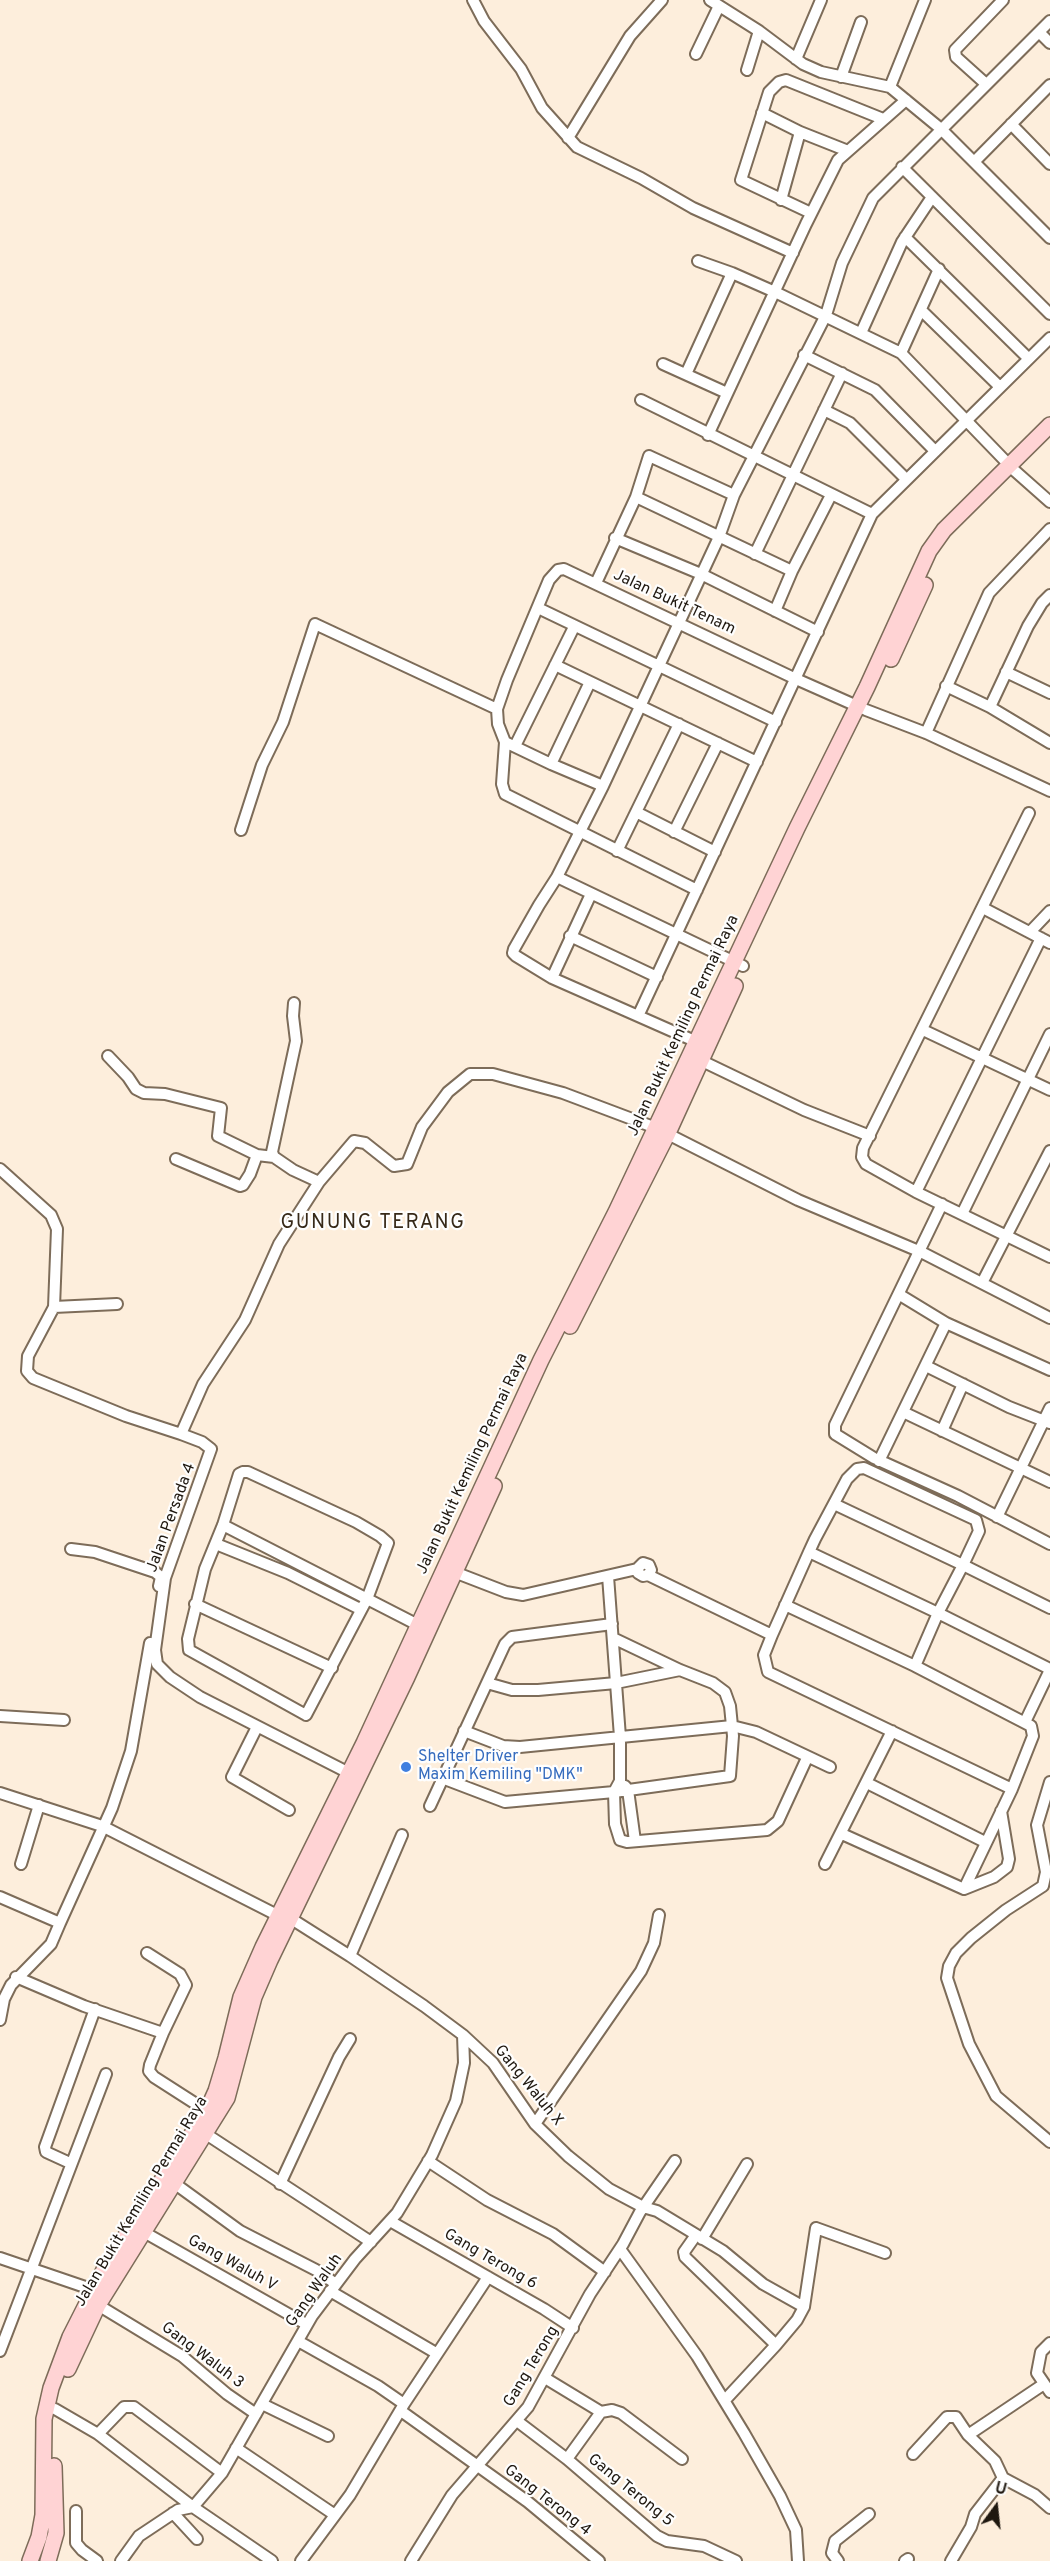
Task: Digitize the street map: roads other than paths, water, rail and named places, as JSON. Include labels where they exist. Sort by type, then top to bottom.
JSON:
[{"type":"street","points":[[472,0],[484,21],[520,69],[542,108],[577,147],[641,178],[693,208],[793,253]]},
{"type":"street","points":[[568,138],[630,36],[662,0]]},
{"type":"street","points":[[796,58],[821,0]]},
{"type":"street","points":[[890,87],[925,0]]},
{"type":"street","points":[[986,84],[956,57],[955,50],[1003,0]]},
{"type":"street","points":[[696,54],[715,3],[796,58],[821,72],[890,87],[941,129],[1050,238]]},
{"type":"street","points":[[698,1042],[639,1014],[552,978],[513,953],[581,832],[660,667],[719,537],[734,495],[826,315],[842,263],[873,198],[1050,21]]},
{"type":"street","points":[[841,77],[861,22]]},
{"type":"street","points":[[747,70],[759,31]]},
{"type":"street","points":[[1039,32],[1050,43]]},
{"type":"street","points":[[811,213],[741,180],[769,92],[778,82],[786,80],[884,119]]},
{"type":"street","points":[[974,162],[1050,85]]},
{"type":"street","points":[[708,435],[838,160],[906,100]]},
{"type":"street","points":[[762,114],[848,151]]},
{"type":"street","points":[[1011,124],[1047,156]]},
{"type":"street","points":[[781,200],[800,132]]},
{"type":"street","points":[[902,167],[1050,314]]},
{"type":"street","points":[[861,333],[905,237],[932,197]]},
{"type":"street","points":[[905,237],[1028,358]]},
{"type":"street","points":[[698,261],[732,273],[826,315],[901,353],[968,419],[1012,467],[1050,502]]},
{"type":"street","points":[[901,353],[939,270]]},
{"type":"street","points":[[686,374],[732,273]]},
{"type":"street","points":[[921,310],[1000,387]]},
{"type":"street","points":[[639,1014],[872,514],[1050,338]]},
{"type":"street","points":[[804,355],[875,390],[935,451]]},
{"type":"street","points":[[663,364],[727,393]]},
{"type":"street","points":[[755,554],[842,373]]},
{"type":"street","points":[[641,400],[754,458],[872,514]]},
{"type":"street","points":[[824,410],[850,423],[906,479]]},
{"type":"street","name":"Jalan Bukit Kemiling Permai Raya","points":[[96,2297],[105,2268],[207,2111],[236,2044],[284,1917],[662,1130],[698,1042],[779,887],[862,708],[907,626],[938,554],[1050,425]]},
{"type":"street","name":"Jalan Bukit Kemiling Permai Raya","points":[[1012,467],[1050,438]]},
{"type":"street","points":[[596,584],[615,538],[636,497],[649,456],[734,495]]},
{"type":"street","points":[[775,611],[792,571],[831,495]]},
{"type":"street","points":[[636,497],[792,571]]},
{"type":"street","points":[[926,732],[989,593],[1050,529]]},
{"type":"street","points":[[615,538],[701,574],[818,632]]},
{"type":"street","name":"Jalan Bukit Tenam","points":[[497,710],[549,580],[558,570],[568,570],[796,679],[862,708],[926,732],[1050,791]]},
{"type":"street","points":[[990,707],[1028,626],[1042,603],[1050,595]]},
{"type":"street","points":[[538,608],[776,722]]},
{"type":"street","points":[[241,830],[262,765],[283,722],[315,624],[497,710],[501,735],[510,744],[551,765],[603,786]]},
{"type":"street","points":[[574,627],[510,744],[502,784],[505,794],[697,890]]},
{"type":"street","points":[[555,665],[757,762]]},
{"type":"street","points":[[1006,672],[1050,693]]},
{"type":"street","points":[[551,765],[590,682]]},
{"type":"street","points":[[946,686],[990,707],[1050,743]]},
{"type":"street","points":[[617,851],[679,724]]},
{"type":"street","points":[[674,832],[718,743]]},
{"type":"street","points":[[636,812],[715,852]]},
{"type":"street","points":[[1029,813],[863,1148],[862,1161],[916,1192],[1050,1257]]},
{"type":"street","points":[[557,877],[739,964]]},
{"type":"street","points":[[552,978],[591,894]]},
{"type":"street","points":[[916,1192],[982,1058],[1045,940],[983,908]]},
{"type":"street","points":[[1030,932],[1050,911]]},
{"type":"street","points":[[570,936],[657,977]]},
{"type":"street","name":"Jalan Bukit Kemiling Permai Raya","points":[[662,1130],[702,1061],[739,964]]},
{"type":"street","points":[[274,1157],[273,1148],[296,1041],[294,1003]]},
{"type":"street","points":[[923,1030],[1050,1090]]},
{"type":"street","points":[[962,1214],[1050,1034]]},
{"type":"street","points":[[108,1056],[136,1089],[144,1093],[165,1094],[221,1108],[218,1136],[257,1155],[274,1157],[319,1182]]},
{"type":"street","points":[[702,1061],[804,1110],[870,1136]]},
{"type":"street","points":[[181,1434],[203,1384],[246,1320],[279,1244],[319,1182],[354,1142],[365,1143],[394,1166],[406,1164],[422,1127],[447,1092],[470,1074],[493,1074],[563,1094],[662,1130],[798,1200],[921,1252],[1050,1318]]},
{"type":"street","points":[[982,1283],[1050,1151]]},
{"type":"street","points":[[176,1159],[240,1186],[250,1174],[257,1155]]},
{"type":"street","points":[[0,1169],[51,1215],[57,1230],[54,1307],[117,1304]]},
{"type":"street","points":[[942,1204],[921,1252],[834,1429],[835,1434],[841,1440],[879,1461],[958,1496],[1050,1544]]},
{"type":"street","points":[[900,1295],[946,1323],[1050,1370]]},
{"type":"street","name":"Jalan Persada 4","points":[[54,1307],[28,1356],[27,1371],[33,1378],[126,1416],[181,1434],[209,1447],[212,1454],[191,1503],[165,1578],[155,1650],[156,1659],[170,1677],[200,1697],[353,1775]]},
{"type":"street","points":[[879,1461],[946,1323]]},
{"type":"street","points":[[926,1366],[1010,1407],[1047,1422]]},
{"type":"street","points":[[942,1431],[963,1384]]},
{"type":"street","points":[[997,1517],[1021,1467],[1047,1422],[1050,1408]]},
{"type":"street","points":[[903,1412],[1050,1482]]},
{"type":"street","points":[[915,1666],[938,1613],[979,1531],[979,1524],[976,1520],[860,1467],[847,1479],[809,1552],[785,1605],[764,1655],[768,1672],[1012,1789]]},
{"type":"street","points":[[246,1472],[356,1522],[380,1536],[388,1544],[367,1599],[306,1714],[192,1653],[188,1645],[195,1604],[205,1569],[216,1544],[239,1474],[246,1472]]},
{"type":"street","points":[[834,1504],[1050,1608]]},
{"type":"street","points":[[223,1525],[418,1625]]},
{"type":"street","points":[[216,1544],[288,1573],[360,1609]]},
{"type":"street","points":[[0,2020],[2,1999],[16,1977],[51,1944],[112,1808],[131,1751],[161,1577],[145,1568],[95,1552],[71,1549]]},
{"type":"street","points":[[809,1552],[938,1613],[1050,1670],[1025,1722]]},
{"type":"street","points":[[288,1573],[293,1560]]},
{"type":"street","points":[[449,1570],[506,1592],[523,1595],[637,1569],[641,1563],[648,1564],[651,1570],[648,1575],[772,1635]]},
{"type":"street","name":"Jalan Bukit Kemiling Permai Raya","points":[[353,1775],[418,1625],[449,1570]]},
{"type":"street","points":[[608,1576],[620,1737],[620,1781],[614,1792],[618,1836],[623,1842],[767,1830],[778,1821],[807,1758]]},
{"type":"street","points":[[195,1604],[332,1668]]},
{"type":"street","points":[[785,1605],[915,1666],[1031,1726],[1033,1736],[1012,1789],[964,1889]]},
{"type":"street","points":[[430,1806],[486,1683],[505,1644],[512,1637],[612,1624]]},
{"type":"street","points":[[442,1778],[505,1802],[614,1792],[730,1776],[732,1726],[728,1698],[721,1688],[613,1638]]},
{"type":"street","points":[[486,1683],[512,1690],[538,1690],[616,1683],[680,1670]]},
{"type":"street","points":[[0,1716],[64,1720]]},
{"type":"street","points":[[464,1731],[503,1746],[520,1747],[732,1726],[756,1732],[830,1767]]},
{"type":"street","points":[[257,1727],[232,1777],[289,1810]]},
{"type":"street","points":[[825,1864],[892,1731]]},
{"type":"street","points":[[620,1781],[628,1790],[635,1841]]},
{"type":"street","points":[[1050,1782],[1037,1825],[1046,1872],[1043,1886],[1006,1910],[971,1938],[956,1953],[949,1966],[947,1978],[969,2044],[996,2096],[1050,2142]]},
{"type":"street","points":[[867,1784],[985,1842]]},
{"type":"street","name":"Gang Waluh X","points":[[0,1793],[102,1826],[284,1917],[350,1956],[463,2035],[493,2063],[535,2124],[568,2156],[609,2189],[643,2207],[657,2211],[723,2251],[764,2284],[804,2307]]},
{"type":"street","points":[[21,1864],[39,1805]]},
{"type":"street","points":[[842,1834],[964,1889],[994,1877],[1007,1867],[1009,1859],[1001,1811]]},
{"type":"street","points":[[350,1956],[402,1835]]},
{"type":"street","points":[[0,1897],[60,1923]]},
{"type":"street","points":[[535,2124],[641,1971],[654,1943],[660,1915]]},
{"type":"street","points":[[147,1953],[180,1974],[186,1985],[163,2033],[150,2065],[150,2071],[154,2078],[207,2111]]},
{"type":"street","points":[[16,1977],[163,2033]]},
{"type":"street","points":[[70,2163],[46,2152],[45,2147],[95,2009]]},
{"type":"street","name":"Gang Waluh","points":[[193,2507],[222,2473],[306,2324],[333,2288],[390,2221],[428,2161],[456,2101],[464,2063],[463,2035]]},
{"type":"street","points":[[280,2184],[339,2057],[350,2039]]},
{"type":"street","name":"Jalan Bukit Kemiling Permai Raya","points":[[30,2561],[39,2537],[43,2515],[44,2419],[51,2388],[96,2297],[174,2183],[227,2098],[236,2044]]},
{"type":"street","points":[[0,2351],[33,2269],[70,2163],[106,2074]]},
{"type":"street","points":[[206,2134],[371,2242]]},
{"type":"street","points":[[428,2161],[488,2200],[554,2234],[604,2272]]},
{"type":"street","name":"Gang Terong","points":[[411,2561],[452,2494],[528,2408],[604,2272],[620,2249],[643,2207],[675,2161]]},
{"type":"street","points":[[747,2164],[699,2237],[684,2252],[685,2257],[776,2345]]},
{"type":"street","points":[[174,2183],[240,2231],[316,2270],[333,2288],[436,2353]]},
{"type":"street","name":"Gang Terong 6","points":[[390,2221],[573,2328]]},
{"type":"street","points":[[725,2400],[776,2345],[797,2320],[804,2307],[816,2228],[885,2253]]},
{"type":"street","name":"Gang Waluh V","points":[[142,2231],[306,2324]]},
{"type":"street","points":[[620,2249],[697,2356],[780,2496],[796,2530],[798,2561]]},
{"type":"street","name":"Gang Waluh 3","points":[[0,2258],[33,2269],[96,2297],[182,2356],[227,2394],[328,2436]]},
{"type":"street","points":[[301,2561],[335,2515],[436,2353],[488,2277]]},
{"type":"street","name":"Jalan Bukit Kemiling Permai Raya","points":[[48,2561],[56,2533],[53,2438],[55,2409],[84,2321]]},
{"type":"street","name":"Gang Terong 4","points":[[298,2341],[378,2386],[476,2467],[528,2502],[599,2561]]},
{"type":"street","points":[[968,2435],[1047,2388],[1037,2373],[1037,2362],[1041,2352],[1050,2343]]},
{"type":"street","points":[[545,2378],[601,2412],[612,2410],[621,2413],[682,2459]]},
{"type":"street","points":[[98,2434],[124,2407],[134,2407],[222,2473]]},
{"type":"street","points":[[55,2409],[98,2434],[193,2507],[272,2561]]},
{"type":"street","points":[[567,2459],[601,2412]]},
{"type":"street","points":[[913,2454],[947,2417],[956,2417],[968,2435],[995,2461],[1003,2478],[1035,2495],[1050,2508]]},
{"type":"street","name":"Gang Terong 5","points":[[517,2421],[567,2459],[657,2536],[667,2541],[704,2546],[736,2561]]},
{"type":"street","points":[[236,2448],[335,2515]]},
{"type":"street","points":[[957,2559],[975,2514],[1003,2478]]},
{"type":"street","points":[[121,2561],[140,2536],[173,2513],[193,2507]]},
{"type":"street","points":[[76,2511],[76,2543],[81,2550],[98,2561]]},
{"type":"street","points":[[173,2513],[196,2539]]},
{"type":"street","points":[[838,2561],[832,2553],[835,2541],[869,2514]]},
{"type":"place","name":"Shelter Driver Maxim Kemiling \"DMK\"","points":[[406,1767]]},
{"type":"district","name":"GUNUNG TERANG","points":[[373,1224]]}]
